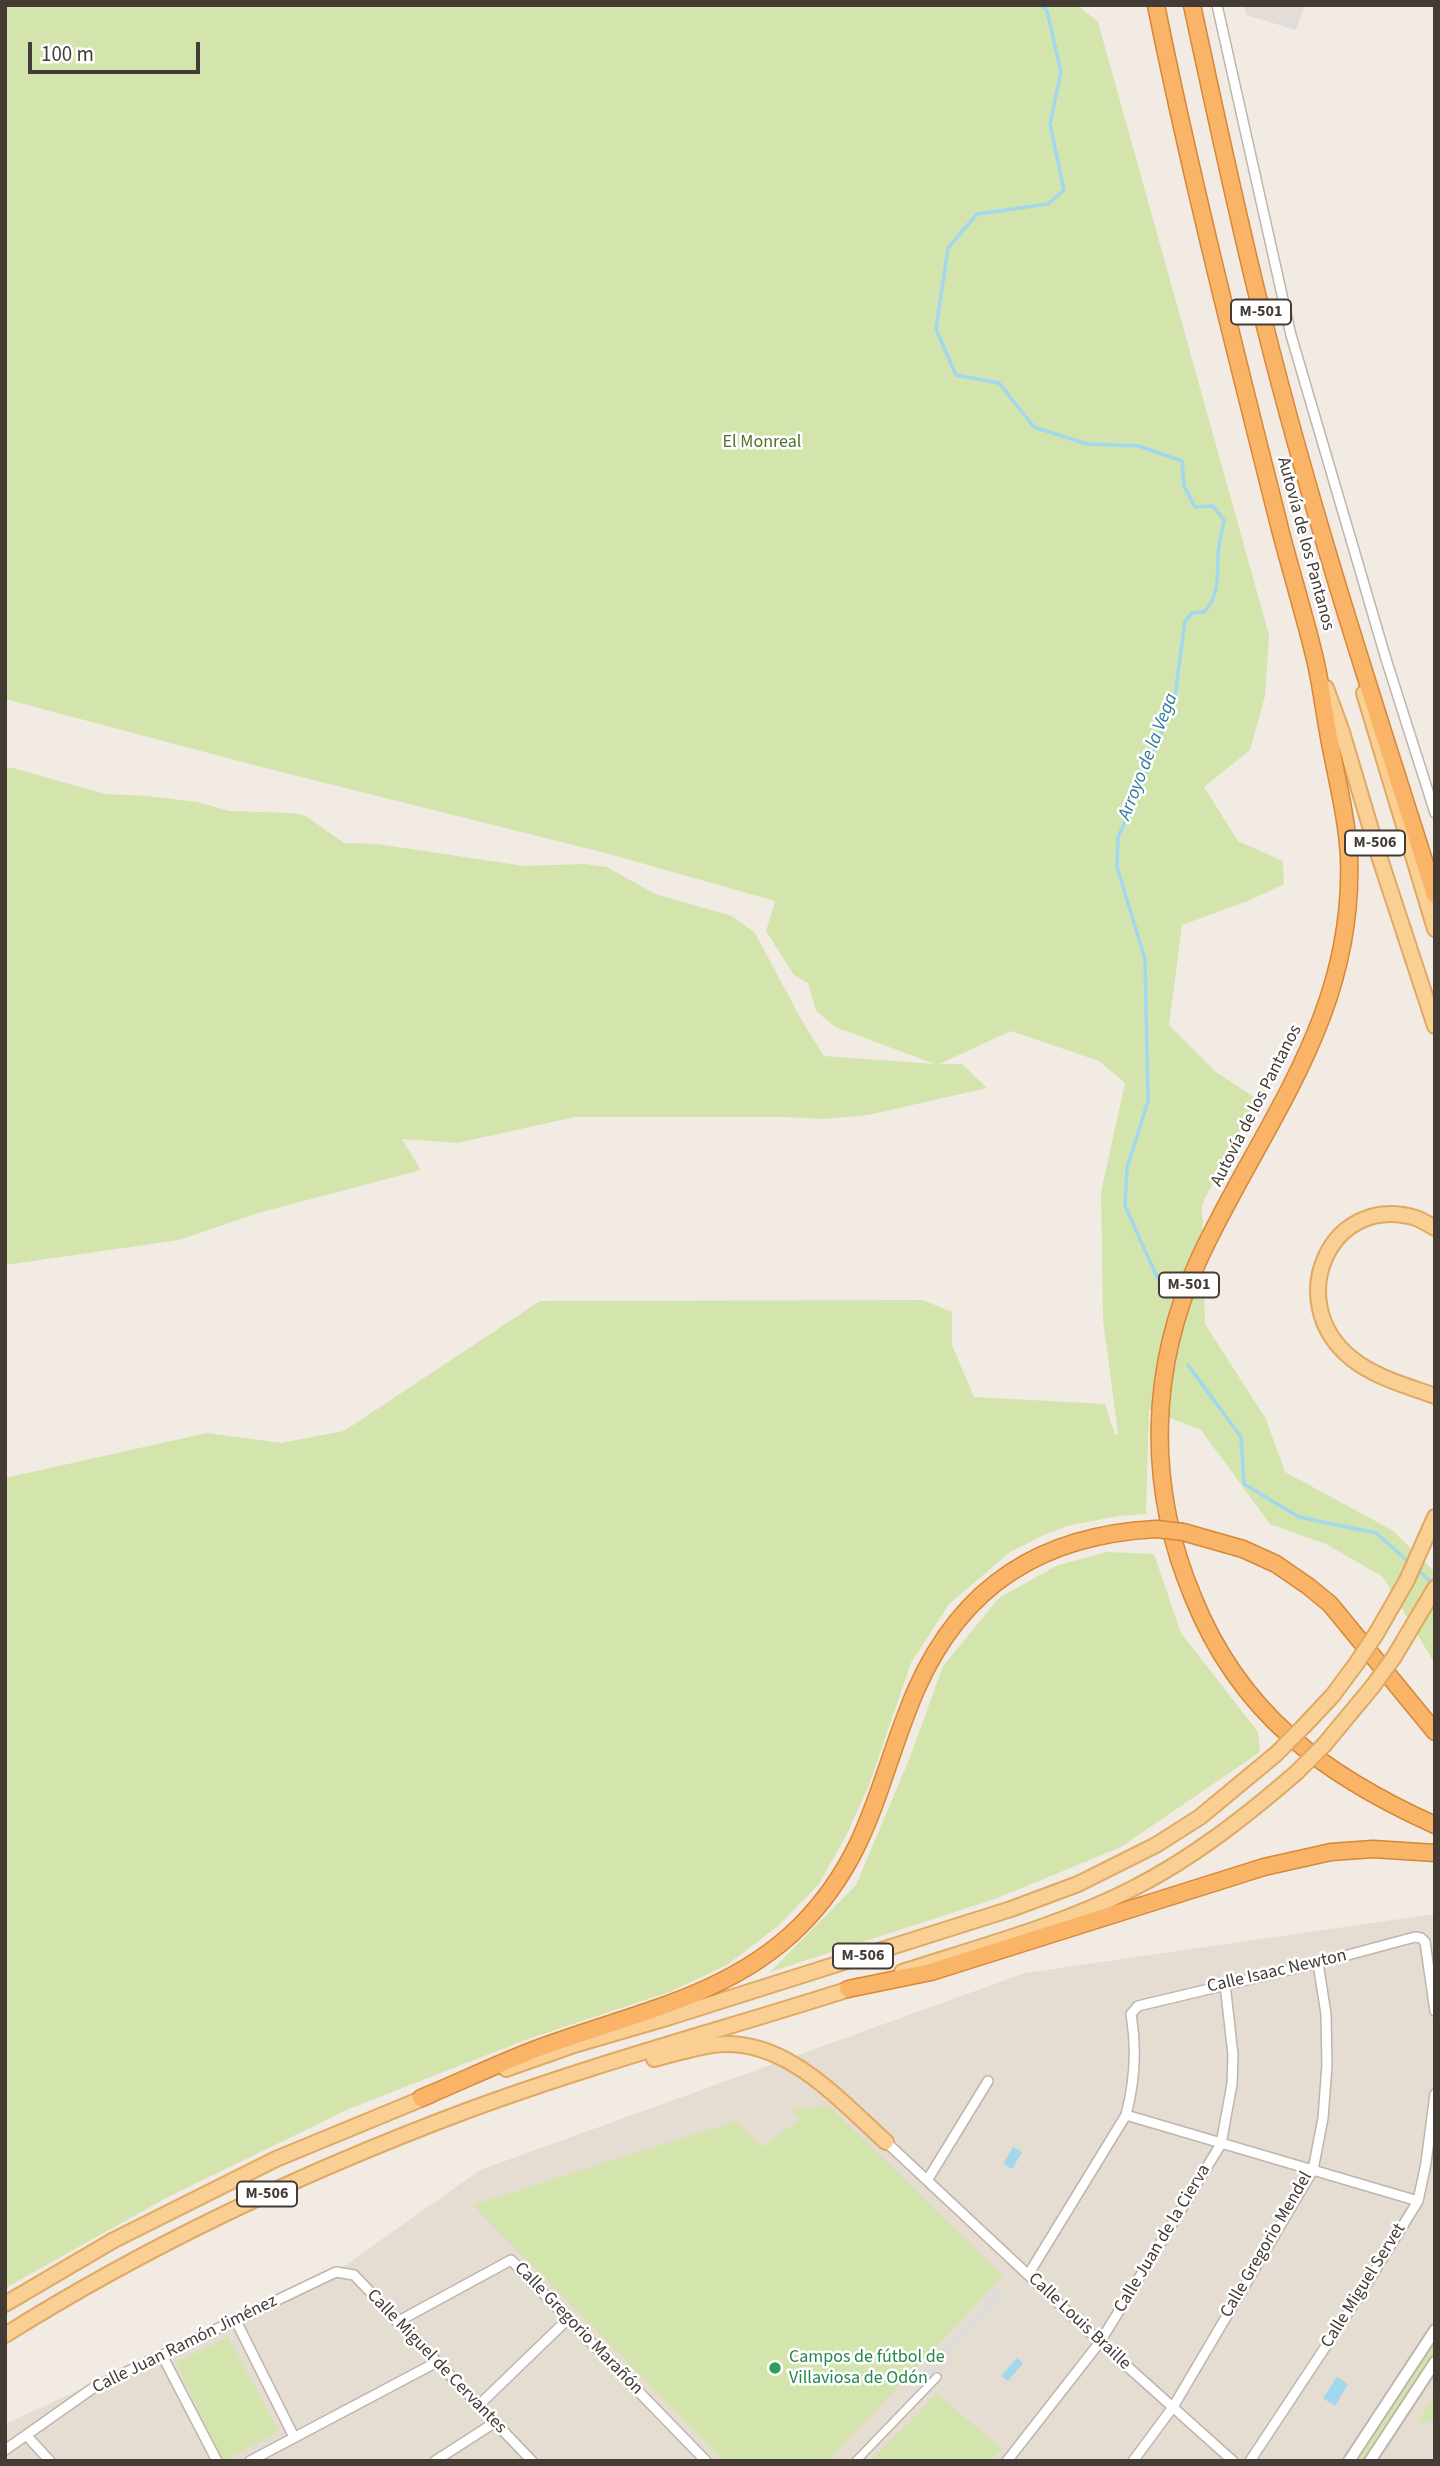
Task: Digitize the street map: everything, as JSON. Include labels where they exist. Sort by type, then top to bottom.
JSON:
[{"type":"highway","name":"Autovía de los Pantanos","points":[[1156,5],[1209,249],[1315,661],[1346,825],[1349,863],[1346,923],[1335,980],[1324,1015],[1294,1083],[1199,1259],[1178,1317],[1160,1399],[1158,1432],[1163,1500],[1175,1549],[1200,1616],[1223,1656],[1250,1694],[1283,1731],[1321,1763],[1361,1788],[1435,1825]]},
{"type":"highway","name":"Autovía de los Pantanos","points":[[1192,5],[1265,326],[1311,499],[1435,895]]},
{"type":"highway","points":[[421,2098],[538,2048],[681,1999],[727,1980],[774,1949],[800,1926],[822,1900],[843,1873],[861,1841],[915,1692],[936,1648],[954,1623],[976,1599],[1005,1576],[1038,1556],[1076,1541],[1103,1534],[1156,1530],[1184,1532],[1242,1549],[1276,1564],[1330,1604],[1435,1732]]},
{"type":"highway","points":[[848,1989],[931,1972],[1264,1867],[1331,1852],[1373,1849],[1435,1853]]},
{"type":"main road","name":"M-506","points":[[1346,615],[1368,710],[1435,929]]},
{"type":"main road","name":"M-506","points":[[1315,661],[1342,732],[1378,853],[1435,1026]]},
{"type":"main road","points":[[1435,1228],[1415,1218],[1388,1215],[1364,1219],[1342,1233],[1324,1254],[1317,1282],[1319,1313],[1333,1338],[1352,1358],[1388,1379],[1435,1396]]},
{"type":"main road","name":"M-506","points":[[5,2304],[114,2240],[276,2159],[421,2098],[577,2044],[1011,1909],[1078,1884],[1156,1845],[1200,1817],[1276,1754],[1333,1695],[1376,1634],[1407,1580],[1435,1517]]},
{"type":"main road","name":"M-506","points":[[5,2335],[138,2258],[289,2183],[467,2111],[1060,1920],[1130,1890],[1218,1837],[1296,1773],[1324,1745],[1373,1686],[1394,1657],[1435,1588]]},
{"type":"main road","points":[[544,2085],[714,2045],[759,2048],[780,2056],[805,2071],[886,2142]]},
{"type":"street","points":[[1217,5],[1291,335],[1386,659],[1435,813]]},
{"type":"street","name":"Calle Isaac Newton","points":[[1126,2115],[1135,2068],[1131,2014],[1138,2006],[1416,1937],[1425,1942],[1435,2011]]},
{"type":"street","name":"Calle Gregorio Mendel","points":[[1133,2461],[1172,2407],[1313,2170],[1323,2118],[1327,2065],[1326,2014],[1318,1963]]},
{"type":"street","name":"Calle Juan de la Cierva","points":[[1007,2461],[1100,2342],[1221,2144],[1232,2084],[1233,2055],[1225,1984]]},
{"type":"street","points":[[928,2179],[988,2081]]},
{"type":"street","name":"Calle Miguel Servet","points":[[1250,2461],[1363,2290],[1418,2201],[1428,2152],[1435,2094]]},
{"type":"street","points":[[1028,2275],[1126,2115],[1418,2201]]},
{"type":"street","name":"Calle Louis Braille","points":[[886,2142],[1100,2342],[1233,2461]]},
{"type":"street","name":"Calle Gregorio Marañón","points":[[397,2322],[511,2260],[706,2461]]},
{"type":"street","name":"Calle Juan Ramón Jiménez","points":[[5,2450],[93,2388],[336,2272]]},
{"type":"street","name":"Calle Miguel de Cervantes","points":[[336,2272],[354,2276],[532,2461]]},
{"type":"street","points":[[479,2405],[569,2318]]},
{"type":"street","points":[[235,2319],[294,2437]]},
{"type":"street","points":[[1349,2461],[1435,2330]]},
{"type":"street","points":[[162,2355],[217,2461]]},
{"type":"street","points":[[250,2461],[437,2362]]},
{"type":"street","points":[[1370,2461],[1435,2362]]},
{"type":"street","points":[[856,2461],[937,2377]]},
{"type":"street","points":[[435,2461],[494,2423]]},
{"type":"street","points":[[27,2436],[50,2461]]},
{"type":"shaded area","points":[[1244,5],[1305,5],[1296,30],[1246,15]]},
{"type":"shaded area","points":[[1435,1914],[1435,2461],[5,2461],[5,2424],[336,2272],[480,2170],[1025,1973]]},
{"type":"shaded area","points":[[1000,2285],[1007,2291],[930,2377],[923,2371]]},
{"type":"green space","name":"El Monreal","points":[[5,5],[1077,5],[1098,22],[1269,635],[1265,696],[1250,750],[1204,787],[1238,841],[1283,861],[1284,884],[1248,901],[1182,925],[1169,1025],[1216,1072],[1257,1099],[1202,1204],[1205,1324],[1266,1419],[1285,1472],[1392,1530],[1435,1572],[1435,1664],[1383,1577],[1326,1544],[1270,1524],[1201,1430],[1149,1410],[1146,1514],[1118,1516],[1067,1526],[1044,1535],[1009,1553],[949,1604],[911,1663],[869,1785],[846,1836],[819,1884],[778,1926],[727,1965],[672,1991],[528,2039],[351,2108],[170,2196],[5,2288],[5,1478],[207,1433],[281,1443],[344,1431],[540,1301],[923,1300],[952,1312],[952,1345],[974,1397],[1105,1404],[1115,1435],[1118,1433],[1103,1320],[1101,1192],[1125,1083],[1099,1061],[1011,1031],[939,1064],[962,1064],[987,1088],[868,1115],[825,1119],[575,1117],[457,1143],[402,1139],[421,1170],[258,1213],[179,1240],[5,1265],[5,768],[105,794],[198,802],[229,811],[293,813],[306,816],[344,843],[377,844],[524,866],[584,864],[607,867],[655,894],[732,916],[755,933],[824,1056],[935,1064],[835,1027],[816,1011],[808,983],[794,975],[766,931],[775,901],[609,854],[265,768],[5,699]]},
{"type":"green space","points":[[1107,1552],[1154,1554],[1181,1633],[1258,1732],[1260,1752],[1121,1847],[995,1899],[770,1972],[856,1885],[910,1757],[943,1666],[999,1598],[1056,1566]]},
{"type":"green space","name":"Campos de fútbol de Villaviosa de Odón","points":[[829,2106],[1003,2276],[828,2461],[724,2461],[473,2205],[736,2121],[761,2147],[800,2120],[792,2109]]},
{"type":"green space","points":[[228,2337],[279,2432],[223,2461],[176,2363]]},
{"type":"green space","points":[[1435,2339],[1435,2353],[1372,2449],[1364,2461],[1354,2461]]},
{"type":"green space","points":[[937,2394],[1001,2448],[991,2461],[871,2461]]},
{"type":"green space","points":[[1435,2394],[1435,2419],[1416,2425]]},
{"type":"water","points":[[1013,2147],[1022,2152],[1012,2169],[1003,2164]]},
{"type":"water","points":[[1017,2358],[1023,2363],[1008,2381],[1001,2376]]},
{"type":"water","points":[[1337,2377],[1348,2384],[1335,2406],[1323,2398]]},
{"type":"waterway","name":"Arroyo de la Vega","points":[[1041,5],[1047,11],[1061,72],[1050,124],[1064,190],[1048,204],[977,214],[948,248],[936,329],[956,375],[999,383],[1034,427],[1087,444],[1139,446],[1182,461],[1184,486],[1195,507],[1213,506],[1224,520],[1213,599],[1204,612],[1192,613],[1185,621],[1174,703],[1118,838],[1117,867],[1145,959],[1148,1101],[1127,1168],[1125,1206],[1162,1288]]},
{"type":"waterway","points":[[1188,1365],[1241,1437],[1244,1484],[1299,1517],[1376,1533],[1410,1563]]},
{"type":"waterway","points":[[1416,1568],[1433,1584]]},
{"type":"place","name":"Campos de fútbol de Villaviosa de Odón","points":[[775,2368]]}]
